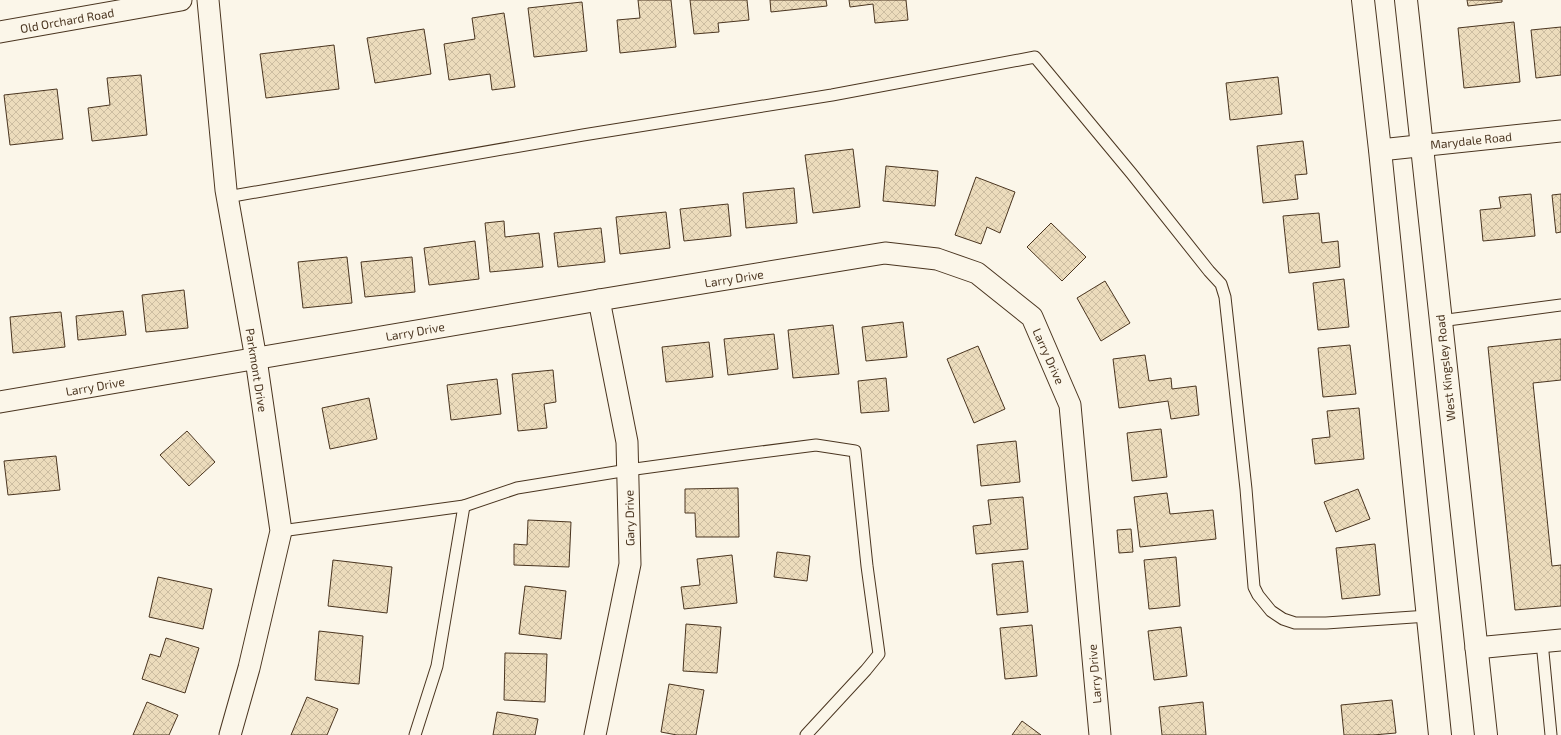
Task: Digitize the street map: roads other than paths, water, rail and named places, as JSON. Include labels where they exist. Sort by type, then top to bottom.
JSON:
[{"type":"main road","points":[[1363,0],[1380,150],[1440,735]]},
{"type":"main road","name":"West Kingsley Road","points":[[1406,0],[1486,735]]},
{"type":"street","name":"Old Orchard Road","points":[[0,32],[181,0]]},
{"type":"street","name":"Parkmont Drive","points":[[208,0],[227,197],[256,358],[281,530],[249,668],[230,735]]},
{"type":"street","name":"Marydale Road","points":[[1380,150],[1561,131]]},
{"type":"street","name":"Larry Drive","points":[[0,402],[885,253],[937,259],[977,274],[1032,317],[1070,405],[1100,735]]},
{"type":"street","name":"Gary Drive","points":[[595,735],[630,564],[627,442],[599,300]]},
{"type":"street","points":[[1476,648],[1552,641]]},
{"type":"lane","points":[[227,197],[575,136],[832,94],[1035,57],[1221,284],[1226,297],[1246,489],[1254,586],[1264,604],[1283,619],[1295,623],[1326,623],[1428,616]]},
{"type":"lane","points":[[1440,321],[1561,305]]},
{"type":"lane","points":[[281,530],[464,506],[517,488],[628,470],[816,445],[855,451],[867,566],[879,654],[806,735]]},
{"type":"lane","points":[[415,735],[437,666],[464,506]]},
{"type":"lane","points":[[1551,735],[1552,641]]}]
